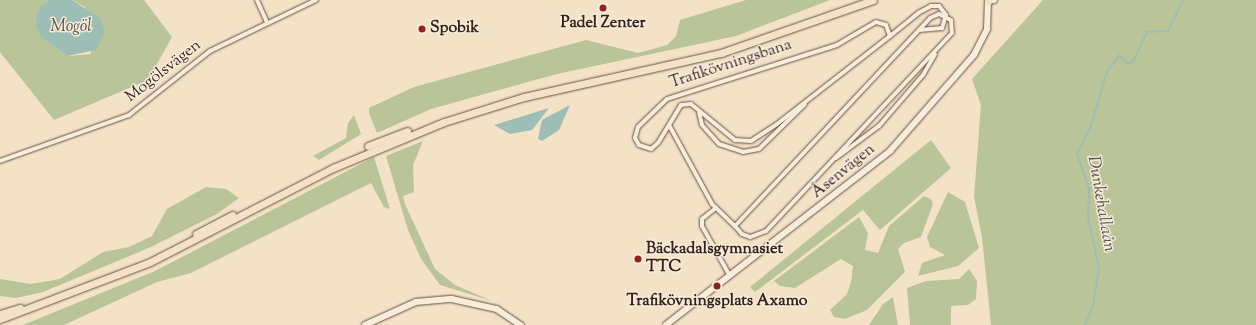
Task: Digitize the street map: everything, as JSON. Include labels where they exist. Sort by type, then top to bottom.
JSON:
[{"type":"highway","points":[[0,314],[148,258],[332,163],[410,130],[554,85],[720,49],[862,0]]},
{"type":"highway","points":[[0,319],[150,262],[333,168],[438,124],[530,96],[721,53],[873,0]]},
{"type":"street","points":[[257,0],[267,22]]},
{"type":"street","name":"Mogölsvägen","points":[[0,161],[128,115],[210,51],[267,22],[316,0]]},
{"type":"street","name":"Åsenvägen","points":[[666,325],[875,165],[905,136],[974,55],[986,29],[990,0]]},
{"type":"street","name":"Trafikövningsbana","points":[[890,36],[886,25],[876,22],[837,45],[667,99],[638,127],[635,138],[639,145],[651,149],[669,125],[681,105],[691,104],[735,140],[751,141],[930,6],[939,6],[946,14]]},
{"type":"street","points":[[735,226],[930,18],[946,14]]},
{"type":"street","points":[[920,30],[942,28],[946,14]]},
{"type":"street","points":[[669,125],[716,208],[750,238],[758,236],[952,33],[951,20],[946,14]]},
{"type":"street","points":[[832,160],[852,150],[879,126],[923,76],[938,47]]},
{"type":"street","name":"Trafikövningsbana","points":[[699,111],[710,136],[719,144],[743,152],[759,149],[786,126],[810,98]]},
{"type":"street","points":[[716,208],[702,219],[702,226],[730,276]]},
{"type":"street","points":[[365,325],[407,305],[433,299],[473,302],[497,309],[521,325]]},
{"type":"green space","points":[[0,0],[50,0],[41,5],[42,38],[67,56],[91,54],[85,7],[72,0],[144,0],[172,37],[148,80],[54,120],[0,52]]},
{"type":"green space","points":[[746,0],[830,0],[736,36],[557,74],[431,109],[377,133],[369,113],[369,108],[414,87],[586,40],[638,53],[667,45],[676,36],[680,20]]},
{"type":"green space","points":[[1043,0],[1256,0],[1256,325],[991,325],[982,237],[974,197],[981,105],[972,79]]},
{"type":"green space","points":[[354,115],[361,134],[319,160],[313,156],[346,138],[348,123]]},
{"type":"green space","points":[[931,140],[951,168],[880,230],[863,210],[755,292],[750,287]]},
{"type":"green space","points":[[423,141],[413,165],[414,192],[403,196],[405,204],[435,269],[455,285],[492,301],[440,285],[421,259],[408,230],[386,156]]},
{"type":"green space","points":[[374,157],[390,209],[384,207],[371,183],[191,273],[157,282],[64,325],[23,325],[155,271]]},
{"type":"green space","points":[[206,187],[226,189],[239,198],[217,214],[151,247],[43,292],[16,298],[0,296],[0,279],[31,284],[60,279],[103,252],[129,247],[152,236],[167,209]]},
{"type":"green space","points":[[948,192],[965,202],[979,248],[958,266],[918,276],[922,263],[945,255],[930,247],[927,237]]},
{"type":"green space","points":[[924,196],[931,199],[933,204],[921,237],[904,243],[898,249],[905,272],[867,310],[845,319],[834,317],[830,310],[847,294],[851,282],[853,266],[841,259],[795,288],[780,286],[774,281],[859,217],[868,233],[865,250],[878,253],[889,226]]},
{"type":"green space","points":[[969,269],[977,281],[976,299],[968,305],[951,306],[951,325],[910,325],[907,288],[926,281],[959,279]]},
{"type":"green space","points":[[893,297],[898,325],[869,325],[883,304]]},
{"type":"water","name":"Mogöl","points":[[50,0],[72,0],[100,18],[105,31],[96,50],[67,56],[42,38],[36,25],[37,14],[41,5]]},
{"type":"water","points":[[570,105],[559,130],[542,141],[538,139],[542,120]]},
{"type":"water","points":[[549,108],[532,130],[510,134],[494,125]]},
{"type":"waterway","name":"Dunkehallaån","points":[[1085,325],[1093,306],[1099,268],[1088,218],[1089,189],[1077,155],[1091,126],[1107,72],[1120,55],[1129,64],[1134,60],[1147,32],[1168,31],[1183,0]]},
{"type":"place","name":"Padel Zenter","points":[[603,8]]},
{"type":"place","name":"Spobik","points":[[422,29]]},
{"type":"place","name":"Bäckadalsgymnasiet TTC","points":[[638,259]]},
{"type":"place","name":"Trafikövningsplats Axamo","points":[[717,286]]}]
